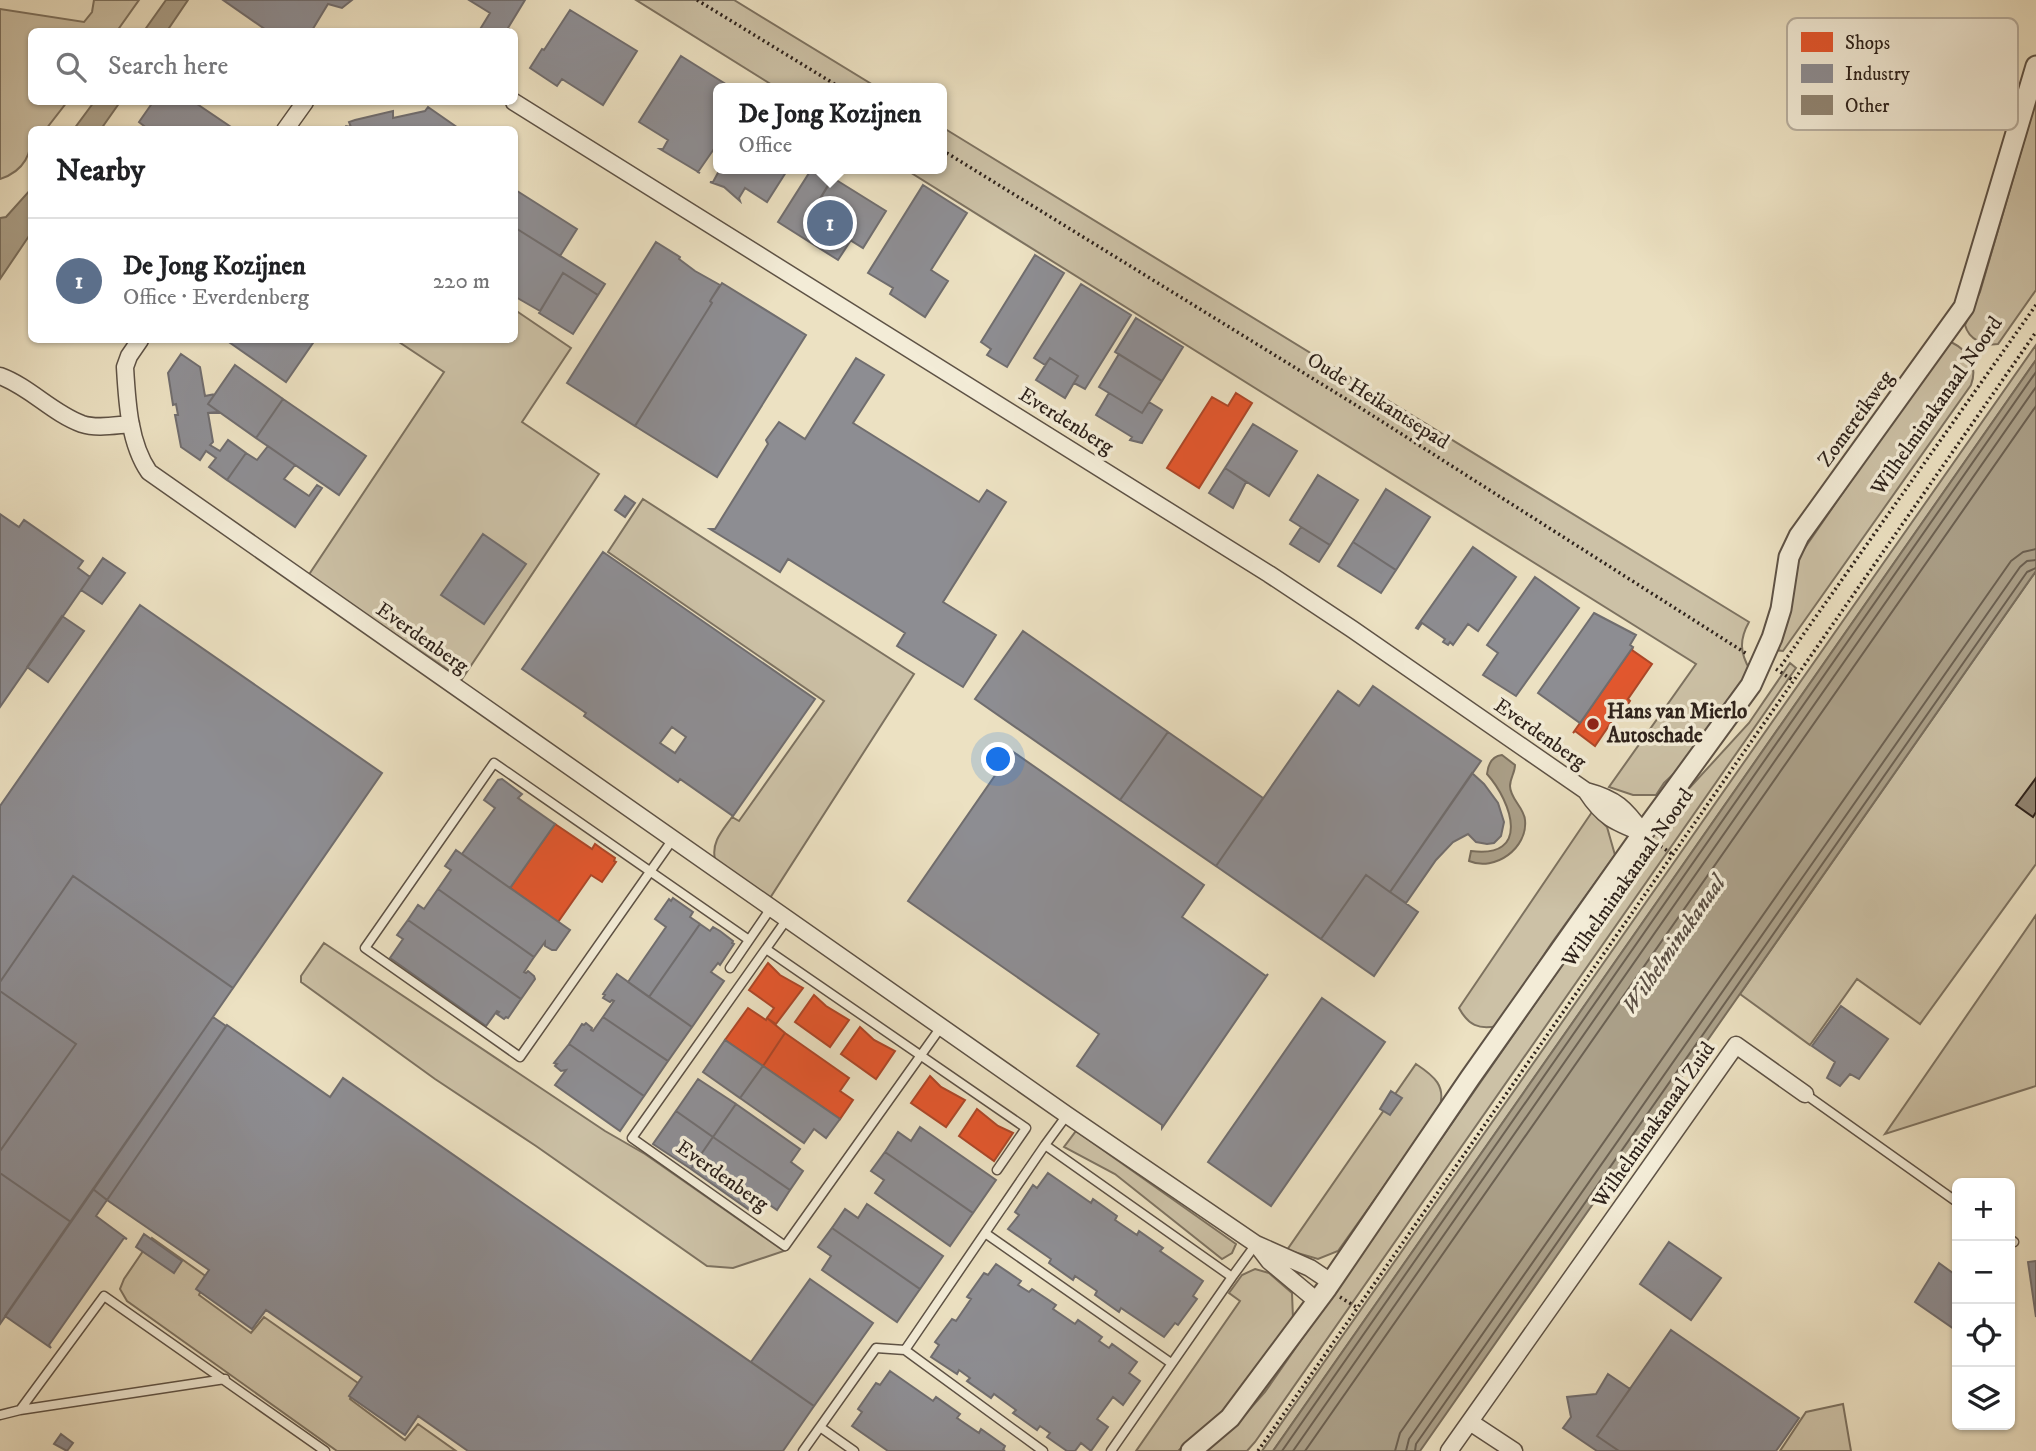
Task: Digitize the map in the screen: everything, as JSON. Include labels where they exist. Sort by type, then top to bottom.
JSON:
[{"type":"street","name":"Zomereikweg","points":[[2018,126],[2036,66]]},
{"type":"street","points":[[288,126],[303,105]]},
{"type":"street","name":"Everdenberg","points":[[518,105],[1269,574],[1586,791],[1612,821],[1643,833]]},
{"type":"street","name":"Zomereikweg","points":[[1680,782],[1751,685],[1770,666],[1789,557],[1799,536],[1964,307],[2017,130]]},
{"type":"street","name":"Everdenberg","points":[[138,343],[128,356],[125,367],[131,424],[140,460],[149,472],[1067,1115],[1256,1244],[1310,1268],[1331,1282]]},
{"type":"street","points":[[0,376],[13,381],[82,424],[131,424]]},
{"type":"street","name":"Wilhelminakanaal Noord","points":[[1191,1451],[1230,1418],[1331,1282],[1470,1078],[1680,782]]},
{"type":"street","name":"Wilhelminakanaal Zuid","points":[[1449,1451],[1736,1045],[1805,1094]]},
{"type":"street","name":"Everdenberg","points":[[1256,1244],[1269,1261],[1317,1301]]},
{"type":"street","points":[[1470,1422],[1504,1448]]},
{"type":"lane","points":[[673,839],[649,872],[520,1057],[365,948],[494,763],[649,872],[749,940]]},
{"type":"lane","points":[[730,968],[771,908]]},
{"type":"lane","name":"Everdenberg","points":[[787,919],[632,1138],[785,1246],[941,1027]]},
{"type":"lane","points":[[766,949],[1026,1128],[997,1170]]},
{"type":"lane","name":"Wilhelminakanaal Zuid","points":[[1805,1094],[1952,1198]]},
{"type":"lane","points":[[905,1350],[1067,1115]]},
{"type":"lane","points":[[1045,1145],[1232,1277]]},
{"type":"lane","points":[[985,1233],[1171,1363]]},
{"type":"lane","points":[[1111,1451],[1256,1244]]},
{"type":"lane","points":[[20,1410],[104,1296],[326,1451]]},
{"type":"lane","points":[[803,1451],[876,1349],[905,1350],[1043,1451]]},
{"type":"lane","points":[[0,1415],[225,1379]]},
{"type":"lane","points":[[820,1427],[854,1451]]},
{"type":"path","points":[[697,0],[833,83]]},
{"type":"path","name":"Oude Heikantsepad","points":[[947,153],[1367,412],[1794,681]]},
{"type":"path","name":"Wilhelminakanaal Noord","points":[[1770,666],[2036,305]]},
{"type":"path","name":"Wilhelminakanaal Noord","points":[[1258,1451],[2036,332]]},
{"type":"shaded area","points":[[94,0],[139,0],[119,28],[28,28],[28,105],[65,105],[48,126],[28,126],[28,154],[25,160],[16,171],[0,179],[0,9],[84,22],[92,12]]},
{"type":"shaded area","points":[[636,0],[734,0],[870,83],[769,83]]},
{"type":"shaded area","points":[[2036,100],[2036,290],[1998,344],[1988,344],[1970,335],[1965,325],[1980,292]]},
{"type":"shaded area","points":[[947,130],[1749,622],[1742,646],[1750,670],[1681,767],[1656,795],[1633,795],[1609,787],[1696,664],[913,174],[947,174]]},
{"type":"shaded area","points":[[518,312],[571,348],[522,422],[599,474],[462,679],[308,576],[444,372],[400,343],[518,343]]},
{"type":"shaded area","points":[[1951,342],[1963,350],[1970,360],[1973,372],[1971,385],[1783,651],[1775,650],[1797,562],[1802,552],[1928,369]]},
{"type":"shaded area","points":[[2036,345],[2036,360],[1273,1451],[1262,1451]]},
{"type":"shaded area","points":[[643,499],[914,674],[770,898],[715,859],[715,847],[732,817],[739,821],[824,701],[608,552]]},
{"type":"shaded area","points":[[2036,571],[2036,864],[1920,1024],[1857,979],[1810,1045],[1740,994]]},
{"type":"shaded area","points":[[1790,663],[1796,668],[1255,1442],[1247,1451],[1206,1451],[1235,1426],[1265,1392],[1672,807],[1749,723]]},
{"type":"shaded area","points":[[1592,812],[1607,827],[1615,855],[1551,944],[1497,1026],[1475,1025],[1466,1019],[1459,1008]]},
{"type":"shaded area","points":[[2036,915],[2036,1086],[1885,1134]]},
{"type":"shaded area","points":[[324,943],[605,1131],[645,1154],[784,1251],[733,1268],[707,1266],[435,1079],[301,982],[301,976]]},
{"type":"shaded area","points":[[1416,1064],[1437,1082],[1441,1094],[1439,1109],[1338,1251],[1318,1259],[1287,1250]]},
{"type":"shaded area","points":[[1076,1131],[1236,1244],[1232,1253],[1222,1259],[1115,1174],[1064,1147]]},
{"type":"shaded area","points":[[152,1238],[207,1277],[199,1295],[251,1333],[264,1317],[358,1383],[350,1399],[405,1440],[418,1424],[456,1451],[337,1451],[127,1301],[120,1289]]},
{"type":"shaded area","points":[[1255,1269],[1269,1273],[1292,1293],[1293,1319],[1227,1407],[1178,1451],[1136,1451],[1240,1301],[1229,1293],[1242,1275]]},
{"type":"shaded area","points":[[1843,1404],[1851,1451],[1780,1451],[1806,1412]]},
{"type":"water","points":[[166,0],[188,0],[169,28],[146,28]]},
{"type":"water","points":[[92,105],[118,105],[103,126],[76,126]]},
{"type":"water","points":[[28,192],[28,237],[0,279],[0,218],[6,217]]},
{"type":"water","name":"Wilhelminakanaal","points":[[2036,360],[2036,571],[1420,1451],[1273,1451]]},
{"type":"water","points":[[1502,755],[1515,765],[1510,783],[1511,791],[1524,815],[1525,830],[1521,840],[1508,855],[1499,860],[1479,864],[1469,861],[1471,851],[1490,851],[1502,846],[1509,838],[1509,813],[1487,774],[1491,762]]},
{"type":"building: Shops","points":[[1236,393],[1252,403],[1199,488],[1167,468],[1212,397],[1228,406]]},
{"type":"building: Shops","points":[[1633,647],[1632,650],[1652,664],[1628,699],[1630,701],[1622,713],[1619,711],[1595,746],[1575,731],[1573,733]]},
{"type":"building: Shops","points":[[555,824],[592,849],[595,844],[615,858],[616,862],[602,882],[591,875],[558,922],[510,888]]},
{"type":"building: Shops","points":[[768,963],[780,975],[803,988],[776,1024],[767,1018],[774,1008],[749,990]]},
{"type":"building: Shops","points":[[814,995],[849,1020],[830,1047],[795,1022]]},
{"type":"building: Shops","points":[[748,1008],[766,1020],[767,1018],[785,1033],[763,1066],[725,1040]]},
{"type":"building: Shops","points":[[860,1027],[874,1040],[895,1051],[876,1079],[841,1054]]},
{"type":"building: Shops","points":[[785,1033],[849,1078],[840,1091],[853,1100],[840,1119],[763,1066]]},
{"type":"building: Shops","points":[[930,1076],[941,1087],[965,1100],[946,1127],[911,1103]]},
{"type":"building: Shops","points":[[977,1109],[998,1126],[1013,1133],[994,1161],[959,1136]]},
{"type":"building: Industry","points":[[223,0],[352,0],[342,8],[328,4],[313,28],[263,28]]},
{"type":"building: Industry","points":[[469,0],[525,0],[508,28],[481,28],[490,13]]},
{"type":"building: Industry","points":[[570,10],[637,51],[603,105],[562,79],[557,86],[530,68]]},
{"type":"building: Industry","points":[[681,56],[724,83],[713,83],[713,150],[698,172],[660,149],[663,149],[668,140],[639,122]]},
{"type":"building: Industry","points":[[151,105],[198,105],[230,126],[144,126],[139,122]]},
{"type":"building: Industry","points":[[428,107],[455,126],[351,126],[349,122],[393,111],[393,118],[425,111]]},
{"type":"building: Industry","points":[[717,174],[785,174],[767,202],[745,188],[740,201],[724,187],[710,182],[713,182]]},
{"type":"building: Industry","points":[[808,174],[817,174],[830,182],[810,215],[851,240],[838,260],[778,222]]},
{"type":"building: Industry","points":[[833,178],[886,211],[863,248],[810,215]]},
{"type":"building: Industry","points":[[923,185],[967,213],[931,270],[948,281],[925,317],[890,294],[893,288],[868,273]]},
{"type":"building: Industry","points":[[518,192],[577,229],[560,256],[518,230]]},
{"type":"building: Industry","points":[[518,230],[605,284],[598,295],[563,273],[540,311],[518,298]]},
{"type":"building: Industry","points":[[656,242],[680,257],[679,259],[695,271],[720,285],[710,301],[712,303],[635,426],[567,383]]},
{"type":"building: Industry","points":[[1035,255],[1064,273],[1007,367],[987,355],[991,349],[981,342]]},
{"type":"building: Industry","points":[[563,273],[598,295],[573,334],[539,313]]},
{"type":"building: Industry","points":[[722,283],[806,335],[717,477],[635,426]]},
{"type":"building: Industry","points":[[1081,284],[1131,315],[1085,389],[1074,383],[1078,376],[1050,358],[1045,365],[1034,358]]},
{"type":"building: Industry","points":[[1136,318],[1183,347],[1162,381],[1115,352]]},
{"type":"building: Industry","points":[[230,343],[313,343],[286,382]]},
{"type":"building: Industry","points":[[181,354],[200,367],[205,396],[215,394],[208,404],[219,412],[208,413],[213,442],[210,445],[220,451],[228,440],[246,453],[227,480],[209,467],[216,458],[206,451],[200,460],[181,447],[175,415],[178,415],[176,404],[173,405],[168,373]]},
{"type":"building: Industry","points":[[1119,354],[1162,381],[1142,413],[1099,387]]},
{"type":"building: Industry","points":[[856,358],[884,375],[853,423],[979,502],[987,490],[1006,502],[943,602],[996,635],[963,687],[897,646],[905,633],[788,559],[780,572],[710,529],[715,529],[779,422],[805,439]]},
{"type":"building: Industry","points":[[1050,358],[1078,376],[1065,398],[1036,380]]},
{"type":"building: Industry","points":[[235,365],[283,399],[256,438],[208,404]]},
{"type":"building: Industry","points":[[1109,393],[1142,413],[1149,402],[1162,410],[1142,443],[1130,440],[1132,437],[1096,415]]},
{"type":"building: Industry","points":[[283,399],[366,456],[339,495],[256,438]]},
{"type":"building: Industry","points":[[1253,424],[1297,451],[1269,496],[1225,468]]},
{"type":"building: Industry","points":[[268,446],[295,465],[284,479],[309,496],[317,485],[322,488],[295,527],[227,480],[246,453],[257,460]]},
{"type":"building: Industry","points":[[1225,468],[1246,482],[1233,508],[1209,493]]},
{"type":"building: Industry","points":[[1318,475],[1358,500],[1330,545],[1290,520]]},
{"type":"building: Industry","points":[[1386,489],[1430,517],[1396,570],[1353,542]]},
{"type":"building: Industry","points":[[625,496],[635,503],[625,517],[615,510]]},
{"type":"building: Industry","points":[[0,514],[19,527],[24,520],[83,561],[78,568],[90,577],[0,707]]},
{"type":"building: Industry","points":[[1301,527],[1330,545],[1319,562],[1290,544]]},
{"type":"building: Industry","points":[[483,534],[526,564],[484,624],[441,595]]},
{"type":"building: Industry","points":[[1353,542],[1396,570],[1381,593],[1338,566]]},
{"type":"building: Industry","points":[[1473,547],[1516,577],[1478,631],[1468,624],[1453,645],[1450,642],[1448,645],[1443,642],[1445,639],[1422,623],[1416,628]]},
{"type":"building: Industry","points":[[603,552],[815,699],[733,816],[680,779],[678,782],[522,669]],"holes":[[[672,727],[686,737],[675,753],[660,743]]]},
{"type":"building: Industry","points":[[103,558],[125,573],[102,604],[81,590]]},
{"type":"building: Industry","points":[[1535,577],[1579,608],[1516,696],[1483,675],[1498,653],[1487,645]]},
{"type":"building: Industry","points":[[140,605],[382,773],[233,988],[73,876],[0,982],[0,806]]},
{"type":"building: Industry","points":[[1594,613],[1636,635],[1630,645],[1633,647],[1580,723],[1538,693]]},
{"type":"building: Industry","points":[[62,616],[84,631],[48,682],[27,667]]},
{"type":"building: Industry","points":[[1023,631],[1168,732],[1120,800],[975,699]]},
{"type":"building: Industry","points":[[1373,686],[1481,761],[1390,892],[1366,875],[1321,939],[1216,866],[1338,691],[1359,706]]},
{"type":"building: Industry","points":[[1168,732],[1263,798],[1216,866],[1120,800]]},
{"type":"building: Industry","points":[[1012,751],[1204,885],[1182,917],[1266,976],[1268,974],[1162,1128],[1162,1125],[1077,1066],[1099,1034],[908,901]]},
{"type":"building: Industry","points":[[1472,773],[1498,803],[1504,822],[1501,836],[1494,843],[1487,844],[1476,842],[1468,834],[1453,842],[1436,860],[1406,903],[1390,892]]},
{"type":"building: Industry","points":[[502,779],[522,794],[518,798],[555,824],[510,888],[462,854],[495,808],[484,800],[498,780]]},
{"type":"building: Industry","points":[[456,850],[570,930],[556,950],[545,946],[545,942],[534,957],[438,889],[451,870],[445,866]]},
{"type":"building: Industry","points":[[1366,875],[1418,912],[1374,976],[1321,939]]},
{"type":"building: Industry","points":[[73,876],[233,988],[71,1222],[0,1173],[0,1151],[76,1044],[0,991],[0,982]]},
{"type":"building: Industry","points":[[438,889],[534,957],[524,972],[528,971],[535,979],[521,999],[408,920],[418,905],[424,909]]},
{"type":"building: Industry","points":[[673,898],[693,912],[690,917],[700,924],[649,997],[628,982],[666,927],[655,919],[669,899],[671,901]]},
{"type":"building: Industry","points":[[408,920],[521,999],[508,1018],[504,1019],[497,1011],[486,1026],[390,958],[403,939],[397,935]]},
{"type":"building: Industry","points":[[700,924],[710,931],[713,927],[720,931],[734,944],[720,965],[718,963],[711,972],[724,981],[692,1027],[649,997]]},
{"type":"building: Industry","points":[[617,974],[692,1027],[668,1061],[603,1017],[614,1001],[603,998],[603,994]]},
{"type":"building: Industry","points":[[0,991],[76,1044],[0,1151]]},
{"type":"building: Industry","points":[[1322,998],[1385,1042],[1271,1206],[1208,1162]]},
{"type":"building: Industry","points":[[1841,1006],[1888,1039],[1859,1079],[1850,1074],[1840,1086],[1827,1078],[1835,1062],[1812,1046]]},
{"type":"building: Industry","points":[[213,1017],[226,1026],[107,1200],[93,1189]]},
{"type":"building: Industry","points":[[603,1017],[668,1061],[644,1096],[569,1044],[582,1024],[586,1023],[593,1031]]},
{"type":"building: Industry","points":[[227,1025],[330,1097],[343,1078],[814,1406],[783,1451],[468,1451],[418,1416],[405,1435],[349,1396],[362,1377],[266,1310],[252,1329],[196,1289],[209,1270],[107,1200]]},
{"type":"building: Industry","points":[[725,1040],[763,1066],[740,1098],[703,1072]]},
{"type":"building: Industry","points":[[569,1044],[644,1096],[620,1131],[555,1085],[566,1070],[561,1071],[554,1063]]},
{"type":"building: Industry","points":[[763,1066],[840,1119],[826,1138],[814,1129],[804,1143],[740,1098]]},
{"type":"building: Industry","points":[[698,1079],[736,1104],[713,1137],[676,1111]]},
{"type":"building: Industry","points":[[1391,1091],[1402,1098],[1390,1115],[1380,1109]]},
{"type":"building: Industry","points":[[736,1104],[800,1149],[791,1162],[803,1171],[790,1190],[713,1137]]},
{"type":"building: Industry","points":[[676,1111],[713,1137],[691,1169],[653,1144]]},
{"type":"building: Industry","points":[[920,1127],[996,1180],[973,1213],[885,1152],[898,1132],[911,1141]]},
{"type":"building: Industry","points":[[713,1137],[790,1190],[777,1210],[764,1201],[755,1214],[691,1169]]},
{"type":"building: Industry","points":[[885,1152],[973,1213],[950,1246],[875,1193],[884,1180],[871,1171]]},
{"type":"building: Industry","points":[[0,1173],[71,1222],[0,1324]]},
{"type":"building: Industry","points":[[1048,1173],[1091,1203],[1093,1199],[1117,1216],[1115,1220],[1137,1235],[1139,1231],[1163,1248],[1160,1251],[1203,1281],[1193,1296],[1197,1299],[1178,1325],[1175,1323],[1164,1337],[1121,1308],[1119,1312],[1095,1295],[1097,1291],[1075,1276],[1073,1280],[1049,1263],[1051,1259],[1008,1229],[1019,1215],[1015,1212],[1033,1185],[1037,1188]]},
{"type":"building: Industry","points":[[93,1189],[107,1200],[96,1216],[127,1239],[124,1238],[49,1345],[51,1348],[5,1316]]},
{"type":"building: Industry","points":[[867,1204],[943,1256],[920,1289],[832,1228],[845,1209],[858,1218]]},
{"type":"building: Industry","points":[[832,1228],[920,1289],[897,1322],[822,1270],[831,1256],[818,1247]]},
{"type":"building: Industry","points":[[144,1234],[182,1261],[174,1273],[136,1247]]},
{"type":"building: Industry","points":[[1669,1242],[1721,1278],[1691,1320],[1640,1284]]},
{"type":"building: Industry","points":[[2036,1261],[2036,1317],[2028,1262]]},
{"type":"building: Industry","points":[[1939,1263],[1952,1272],[1952,1328],[1915,1302]]},
{"type":"building: Industry","points":[[996,1264],[1021,1281],[1018,1285],[1029,1292],[1032,1289],[1056,1305],[1053,1309],[1075,1324],[1078,1320],[1102,1337],[1099,1341],[1109,1348],[1112,1344],[1137,1362],[1129,1373],[1140,1381],[1123,1405],[1113,1397],[1097,1419],[1108,1427],[1091,1451],[1081,1443],[1075,1451],[1067,1451],[1047,1437],[1050,1433],[1040,1426],[1037,1430],[1013,1413],[1016,1410],[994,1394],[991,1398],[967,1381],[970,1378],[959,1370],[957,1374],[931,1357],[939,1345],[935,1342],[952,1319],[956,1321],[971,1299],[967,1297],[984,1273],[988,1275]]},
{"type":"building: Industry","points":[[810,1279],[873,1323],[814,1406],[751,1362]]},
{"type":"building: Industry","points":[[1671,1330],[1799,1418],[1776,1451],[1619,1451],[1597,1436]]},
{"type":"building: Industry","points":[[890,1371],[933,1401],[936,1397],[960,1414],[957,1418],[979,1433],[981,1429],[1005,1446],[1005,1451],[888,1451],[852,1426],[862,1412],[858,1409],[876,1383],[880,1385]]},
{"type":"building: Industry","points":[[1608,1374],[1630,1389],[1597,1436],[1619,1451],[1597,1451],[1563,1428],[1571,1417],[1567,1397],[1596,1394]]},
{"type":"building: Industry","points":[[61,1434],[73,1443],[67,1451],[54,1444]]},
{"type":"building: Other","points":[[2036,778],[2036,812],[2033,817],[2016,805]]},
{"type":"place","name":"De Jong Kozijnen","points":[[830,223]]},
{"type":"place","name":"Hans van Mierlo Autoschade","points":[[1593,724]]}]
